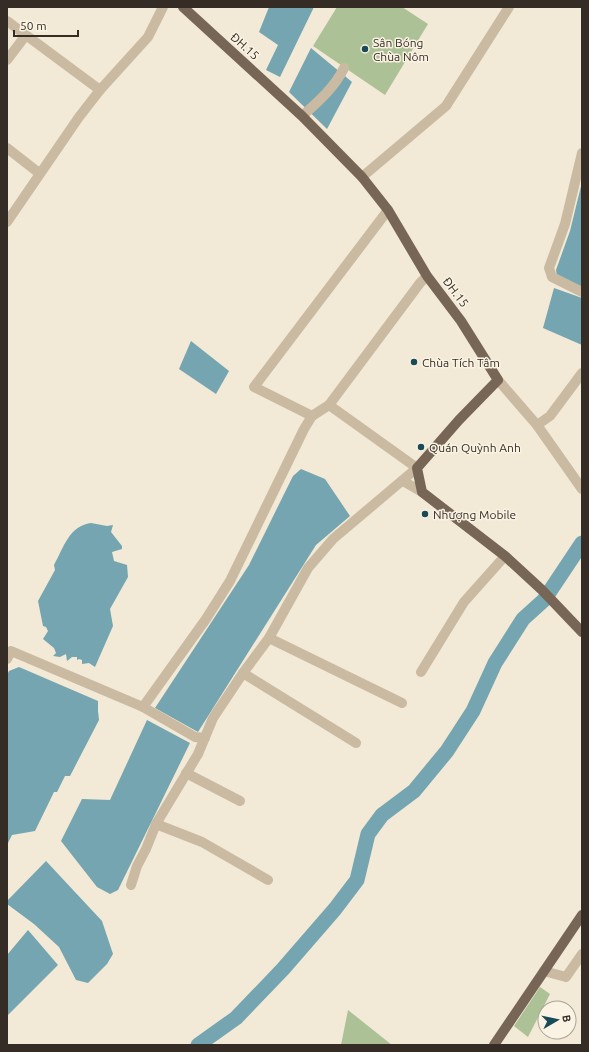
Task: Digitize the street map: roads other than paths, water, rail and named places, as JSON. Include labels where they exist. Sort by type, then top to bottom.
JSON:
[{"type":"main road","name":"ĐH.15","points":[[183,7],[304,115],[362,177],[388,210],[427,276],[461,321],[498,380]]},
{"type":"main road","points":[[498,380],[459,420],[417,468],[422,492],[505,556],[542,590],[582,632]]},
{"type":"main road","points":[[494,1045],[582,915]]},
{"type":"street","points":[[7,222],[39,173],[100,90],[148,37],[163,7]]},
{"type":"street","points":[[362,177],[446,106],[509,7]]},
{"type":"street","points":[[7,21],[100,90]]},
{"type":"street","points":[[7,60],[26,35]]},
{"type":"street","points":[[304,115],[327,92],[340,76],[344,68]]},
{"type":"street","points":[[7,148],[39,173]]},
{"type":"street","points":[[582,153],[566,219],[549,268],[552,277],[582,292]]},
{"type":"street","points":[[312,416],[254,387],[388,210]]},
{"type":"street","points":[[143,707],[206,619],[230,581],[298,440],[312,416],[329,405],[420,283],[427,276]]},
{"type":"street","points":[[537,425],[550,416],[582,373]]},
{"type":"street","points":[[498,380],[537,425],[582,489]]},
{"type":"street","points":[[131,885],[137,866],[144,854],[156,824],[198,754],[200,737],[243,673],[269,638],[308,568],[333,539],[417,468],[329,405]]},
{"type":"street","points":[[402,481],[422,492]]},
{"type":"street","points":[[421,672],[464,602],[505,556]]},
{"type":"street","points":[[269,638],[402,703]]},
{"type":"street","points":[[7,659],[11,651],[143,707],[200,737]]},
{"type":"street","points":[[243,673],[356,743]]},
{"type":"street","points":[[186,773],[240,801]]},
{"type":"street","points":[[156,824],[202,842],[268,880]]},
{"type":"street","points":[[544,971],[566,977],[582,954]]},
{"type":"water","points":[[269,7],[314,7],[280,77],[266,70],[278,45],[259,32]]},
{"type":"water","points":[[311,48],[352,82],[327,129],[289,92]]},
{"type":"water","points":[[582,182],[582,287],[557,276],[556,270],[570,231]]},
{"type":"water","points":[[554,288],[582,298],[582,345],[543,328]]},
{"type":"water","points":[[191,341],[229,371],[216,394],[179,369]]},
{"type":"water","points":[[301,469],[325,479],[350,516],[316,545],[198,732],[155,708],[249,565],[293,476]]},
{"type":"water","points":[[91,523],[107,526],[113,525],[111,532],[122,546],[122,549],[112,552],[114,561],[127,565],[128,577],[110,609],[113,626],[95,667],[89,663],[82,664],[82,660],[77,660],[77,657],[72,657],[67,661],[66,654],[60,657],[53,656],[56,653],[54,648],[43,639],[48,631],[46,627],[43,626],[38,601],[55,570],[54,565],[68,538],[77,528]]},
{"type":"water","points":[[19,667],[98,701],[99,720],[70,776],[65,776],[57,792],[54,792],[35,831],[12,835],[8,843],[7,675],[9,671]]},
{"type":"water","points":[[147,720],[190,743],[118,890],[110,894],[97,887],[61,841],[82,799],[110,800]]},
{"type":"water","points":[[46,861],[102,921],[113,954],[107,964],[88,983],[76,980],[59,947],[34,924],[7,904],[7,901]]},
{"type":"water","points":[[28,930],[58,965],[7,1016],[7,955]]},
{"type":"waterway","points":[[198,1045],[236,1018],[283,969],[335,909],[357,880],[368,834],[382,815],[414,791],[447,751],[473,711],[495,663],[523,619],[544,600],[582,543]]},
{"type":"place","name":"Sân Bóng Chùa Nôm","points":[[365,49]]},
{"type":"place","name":"Chùa Tích Tâm","points":[[414,362]]},
{"type":"place","name":"Quán Quỳnh Anh","points":[[421,447]]},
{"type":"place","name":"Nhượng Mobile","points":[[425,514]]}]
